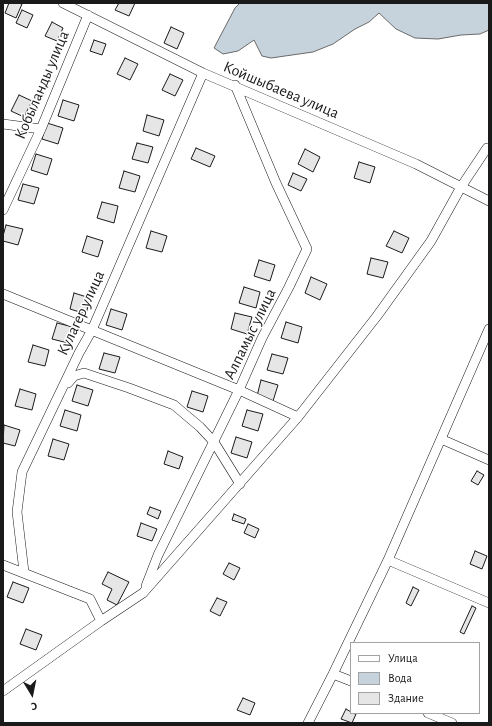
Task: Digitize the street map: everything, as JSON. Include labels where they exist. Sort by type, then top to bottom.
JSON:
[{"type":"street","name":"Койшыбаева улица","points":[[63,3],[203,73],[416,164],[489,201]]},
{"type":"street","name":"Кобыланды улица","points":[[3,210],[41,129],[88,15]]},
{"type":"street","name":"Кулагер улица","points":[[24,572],[16,512],[22,472],[79,353],[92,330],[203,73]]},
{"type":"street","name":"Алпамыс улица","points":[[143,593],[158,555],[239,390],[262,338],[307,250],[276,183],[235,86]]},
{"type":"street","points":[[3,124],[41,129]]},
{"type":"street","points":[[3,691],[101,620],[143,593],[298,417],[377,316],[431,241],[462,187],[487,148],[489,148]]},
{"type":"street","points":[[3,294],[239,390],[298,417]]},
{"type":"street","points":[[308,723],[388,560],[489,329]]},
{"type":"street","points":[[63,388],[74,376],[84,373],[174,405],[200,427],[214,442],[240,484]]},
{"type":"street","points":[[441,439],[489,460]]},
{"type":"street","points":[[388,560],[489,603]]},
{"type":"street","points":[[3,565],[90,599],[101,620]]},
{"type":"street","points":[[333,674],[350,681]]},
{"type":"street","points":[[430,714],[452,723]]},
{"type":"water","points":[[240,3],[489,3],[489,30],[480,34],[461,35],[438,39],[415,38],[396,29],[379,13],[369,22],[355,29],[333,44],[313,52],[271,58],[262,56],[254,40],[238,51],[223,54],[214,48],[235,8]]},
{"type":"building","points":[[9,3],[22,4],[16,18],[5,13]]},
{"type":"building","points":[[119,3],[135,3],[129,16],[115,10]]},
{"type":"building","points":[[22,10],[33,15],[27,28],[16,23]]},
{"type":"building","points":[[52,22],[63,28],[57,41],[45,36]]},
{"type":"building","points":[[171,27],[184,33],[177,49],[164,43]]},
{"type":"building","points":[[94,40],[106,44],[102,55],[90,51]]},
{"type":"building","points":[[125,58],[138,64],[130,80],[117,74]]},
{"type":"building","points":[[170,74],[183,80],[175,96],[162,90]]},
{"type":"building","points":[[19,95],[32,101],[24,117],[11,111]]},
{"type":"building","points":[[63,100],[79,105],[74,121],[58,116]]},
{"type":"building","points":[[147,115],[164,120],[159,136],[143,131]]},
{"type":"building","points":[[47,123],[63,128],[58,144],[42,139]]},
{"type":"building","points":[[137,143],[153,147],[148,163],[132,159]]},
{"type":"building","points":[[196,148],[215,156],[210,167],[191,159]]},
{"type":"building","points":[[305,149],[320,157],[313,172],[298,164]]},
{"type":"building","points":[[36,154],[52,159],[47,175],[31,170]]},
{"type":"building","points":[[359,162],[375,167],[370,183],[354,178]]},
{"type":"building","points":[[124,171],[140,176],[135,192],[119,188]]},
{"type":"building","points":[[293,173],[307,179],[301,191],[288,185]]},
{"type":"building","points":[[23,184],[39,188],[34,204],[18,200]]},
{"type":"building","points":[[102,202],[118,206],[114,223],[97,218]]},
{"type":"building","points":[[6,225],[23,229],[18,245],[3,241]]},
{"type":"building","points":[[151,231],[167,236],[162,252],[146,248]]},
{"type":"building","points":[[394,231],[409,238],[402,253],[386,246]]},
{"type":"building","points":[[87,236],[103,241],[98,257],[82,252]]},
{"type":"building","points":[[371,258],[388,262],[383,278],[367,274]]},
{"type":"building","points":[[259,260],[275,265],[270,281],[254,276]]},
{"type":"building","points":[[311,277],[327,284],[320,300],[305,293]]},
{"type":"building","points":[[244,287],[260,292],[256,308],[239,303]]},
{"type":"building","points":[[74,293],[90,298],[86,314],[70,309]]},
{"type":"building","points":[[111,309],[127,314],[122,330],[106,325]]},
{"type":"building","points":[[235,313],[252,317],[247,334],[231,329]]},
{"type":"building","points":[[286,322],[302,327],[298,343],[281,338]]},
{"type":"building","points":[[57,323],[73,327],[68,343],[52,339]]},
{"type":"building","points":[[33,345],[49,350],[45,366],[28,362]]},
{"type":"building","points":[[104,353],[120,357],[115,373],[99,369]]},
{"type":"building","points":[[272,354],[288,358],[283,374],[267,370]]},
{"type":"building","points":[[261,380],[278,385],[273,401],[257,396]]},
{"type":"building","points":[[77,385],[93,390],[88,406],[72,401]]},
{"type":"building","points":[[20,389],[36,394],[32,410],[15,406]]},
{"type":"building","points":[[192,391],[208,396],[203,412],[187,407]]},
{"type":"building","points":[[65,410],[81,415],[77,431],[60,426]]},
{"type":"building","points":[[247,410],[263,414],[258,431],[242,426]]},
{"type":"building","points":[[4,425],[20,430],[15,446],[3,443]]},
{"type":"building","points":[[236,437],[252,442],[247,458],[231,453]]},
{"type":"building","points":[[53,439],[69,444],[64,460],[48,456]]},
{"type":"building","points":[[168,451],[183,457],[179,469],[164,464]]},
{"type":"building","points":[[477,471],[484,475],[478,485],[471,481]]},
{"type":"building","points":[[150,507],[161,511],[158,519],[147,514]]},
{"type":"building","points":[[234,514],[246,519],[244,524],[232,520]]},
{"type":"building","points":[[141,523],[157,529],[152,541],[137,536]]},
{"type":"building","points":[[248,524],[259,529],[255,538],[244,533]]},
{"type":"building","points":[[475,551],[487,556],[482,569],[470,564]]},
{"type":"building","points":[[229,563],[240,568],[234,580],[223,574]]},
{"type":"building","points":[[108,572],[129,582],[117,605],[107,600],[112,589],[102,584]]},
{"type":"building","points":[[13,582],[29,588],[23,603],[7,597]]},
{"type":"building","points":[[413,587],[419,590],[411,606],[406,603]]},
{"type":"building","points":[[217,598],[227,602],[220,616],[210,611]]},
{"type":"building","points":[[472,606],[476,608],[464,634],[460,632]]},
{"type":"building","points":[[26,629],[42,635],[36,650],[20,644]]},
{"type":"building","points":[[243,698],[255,703],[250,715],[237,710]]},
{"type":"building","points":[[346,709],[350,711],[350,714],[356,714],[352,723],[341,719]]}]
